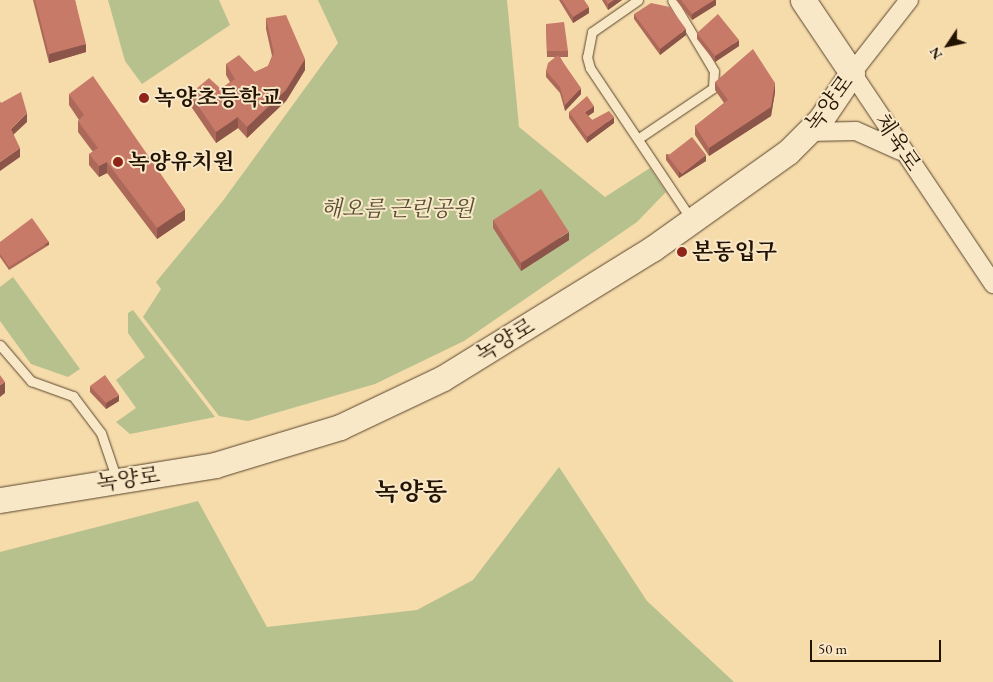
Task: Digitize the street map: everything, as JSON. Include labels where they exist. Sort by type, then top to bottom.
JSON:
[{"type":"street","name":"체육로","points":[[803,0],[993,284]]},
{"type":"street","name":"녹양로","points":[[0,500],[256,455],[376,412],[443,378],[694,223],[809,132],[909,0]]},
{"type":"street","points":[[809,132],[856,131],[884,139],[907,154]]},
{"type":"lane","points":[[638,0],[592,32],[586,43],[590,68],[639,138],[694,223]]},
{"type":"lane","points":[[639,138],[713,88],[714,71],[672,0]]},
{"type":"lane","points":[[0,345],[31,381],[73,396],[101,433],[117,480]]},
{"type":"green space","points":[[108,0],[219,0],[230,25],[142,84],[125,61]]},
{"type":"green space","name":"해오름 근린공원","points":[[318,0],[507,0],[519,127],[605,197],[650,168],[666,192],[637,222],[464,341],[375,384],[248,421],[219,416],[143,317],[161,289],[156,282],[222,202],[338,43]]},
{"type":"green space","points":[[13,277],[80,369],[68,377],[31,364],[0,321],[0,287]]},
{"type":"green space","points":[[133,310],[215,417],[130,434],[116,422],[136,408],[116,380],[145,357],[128,333],[128,313]]},
{"type":"green space","points":[[559,467],[647,601],[734,682],[0,682],[0,552],[198,501],[267,627],[417,610],[473,580]]},
{"type":"building","points":[[35,0],[75,0],[86,44],[49,54]]},
{"type":"building","points":[[562,0],[584,0],[589,7],[573,17]]},
{"type":"building","points":[[606,0],[614,0],[608,4]]},
{"type":"building","points":[[681,0],[714,0],[692,14]]},
{"type":"building","points":[[651,3],[670,7],[686,29],[660,49],[634,14]]},
{"type":"building","points":[[718,14],[739,40],[715,56],[697,33]]},
{"type":"building","points":[[286,15],[305,59],[286,90],[247,127],[238,117],[216,132],[190,94],[209,78],[221,89],[235,79],[226,64],[239,55],[255,72],[268,66],[274,53],[266,18]]},
{"type":"building","points":[[564,22],[568,51],[547,51],[546,24]]},
{"type":"building","points":[[753,49],[775,83],[771,107],[709,148],[695,126],[728,100],[715,82]]},
{"type":"building","points":[[558,55],[581,88],[565,105],[560,87],[546,71],[548,63]]},
{"type":"building","name":"녹양유치원","points":[[93,76],[185,209],[157,228],[107,162],[99,166],[89,154],[98,148],[78,121],[84,115],[69,94]]},
{"type":"building","points":[[21,92],[27,113],[11,129],[20,148],[0,162],[0,101],[1,103]]},
{"type":"building","points":[[587,96],[594,106],[585,112],[592,120],[609,111],[614,117],[587,137],[569,112]]},
{"type":"building","points":[[692,137],[706,155],[682,174],[668,156]]},
{"type":"building","points":[[541,189],[569,232],[521,263],[493,220]]},
{"type":"building","points":[[32,218],[49,242],[9,267],[0,254],[0,242]]},
{"type":"building","points":[[0,375],[5,382],[0,385]]},
{"type":"building","points":[[105,375],[119,395],[106,403],[90,386]]},
{"type":"place","name":"녹양초등학교","points":[[144,98]]},
{"type":"place","name":"녹양유치원","points":[[118,162]]},
{"type":"place","name":"본동입구","points":[[682,252]]},
{"type":"district","name":"녹양동","points":[[411,491]]}]
